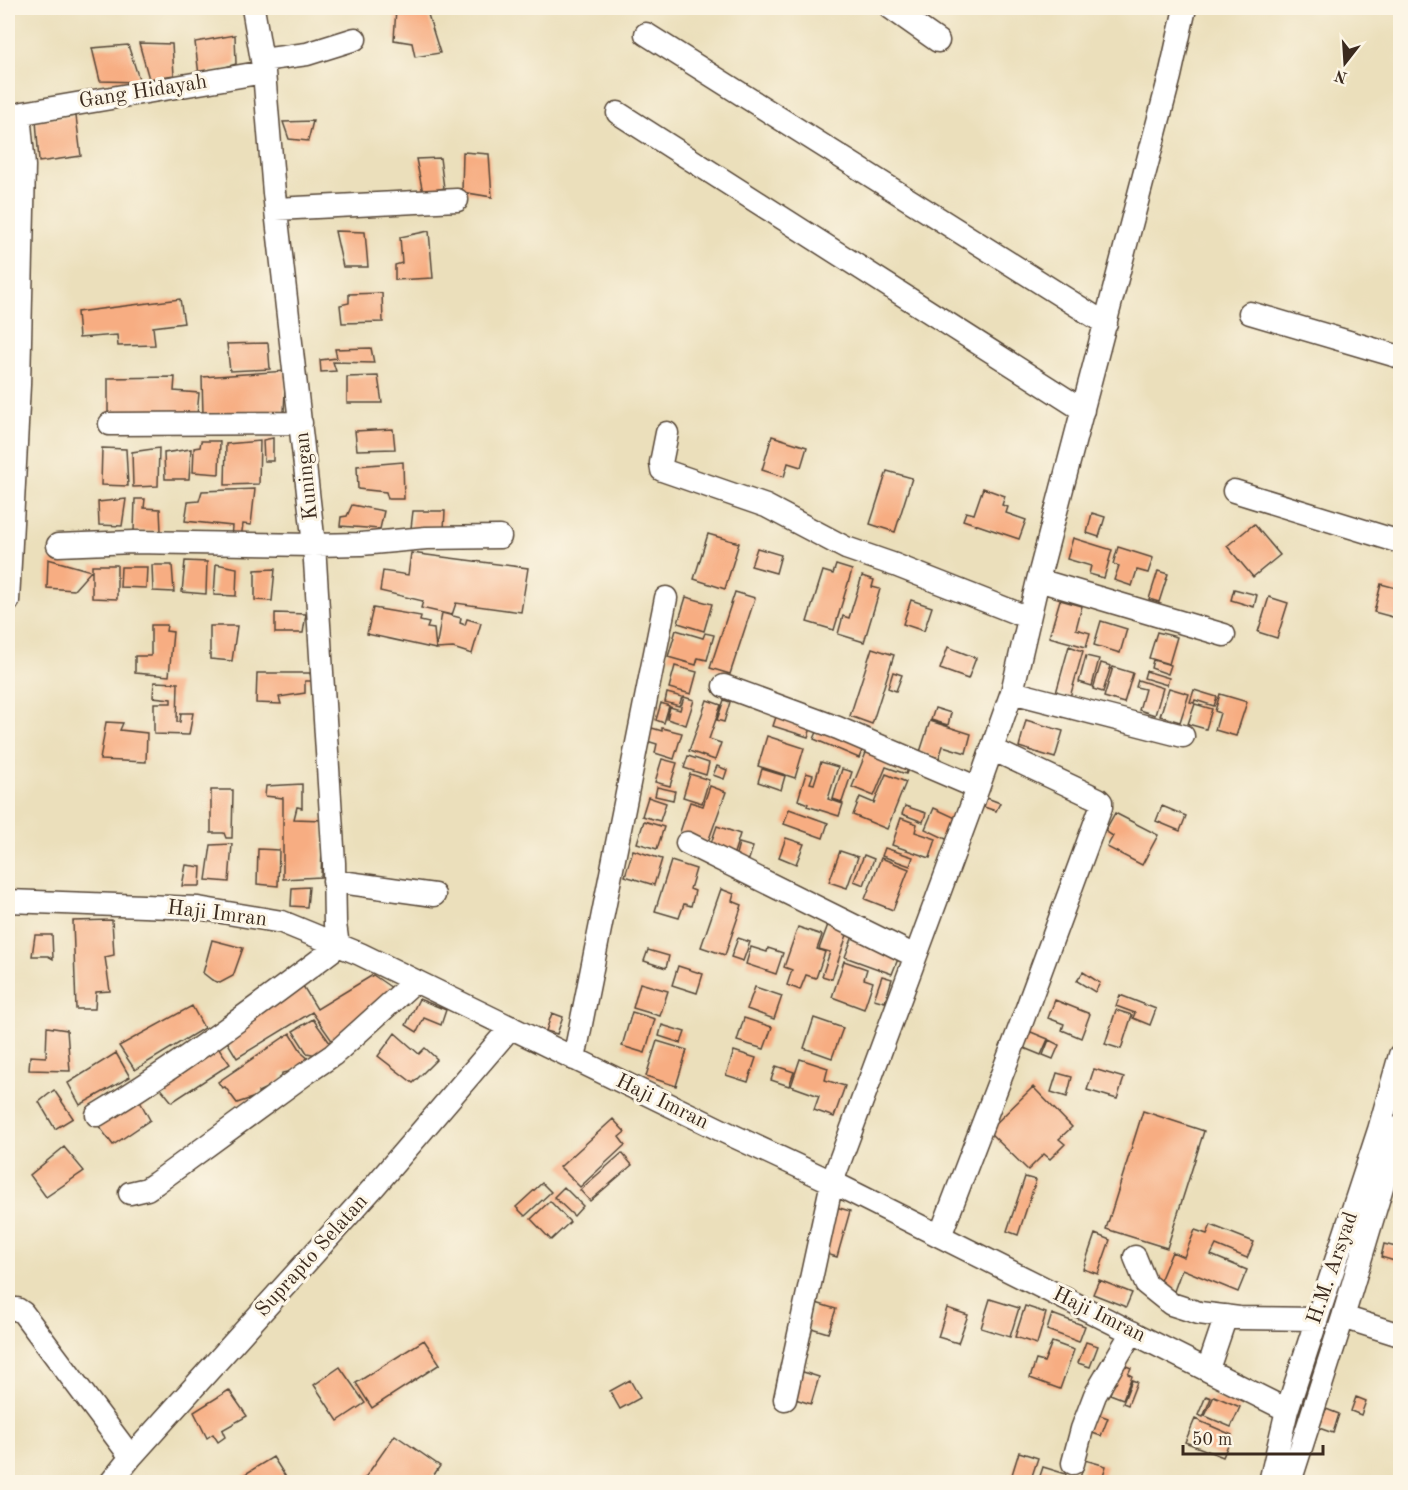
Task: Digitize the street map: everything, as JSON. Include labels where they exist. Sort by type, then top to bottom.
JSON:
[{"type":"street","name":"Kuningan","points":[[253,8],[263,66],[276,209],[314,545],[338,946]]},
{"type":"street","points":[[891,8],[938,41]]},
{"type":"street","points":[[785,1399],[832,1182],[1012,692],[1038,580],[1170,76],[1185,8]]},
{"type":"street","points":[[646,34],[1106,324]]},
{"type":"street","name":"Gang Hidayah","points":[[16,167],[22,113],[263,66],[355,39]]},
{"type":"street","points":[[618,114],[1083,410]]},
{"type":"street","points":[[8,586],[16,167]]},
{"type":"street","points":[[276,209],[457,200]]},
{"type":"street","points":[[1250,313],[1401,357]]},
{"type":"street","points":[[110,424],[301,423]]},
{"type":"street","points":[[667,433],[661,463],[662,470],[766,506],[846,548],[1029,618]]},
{"type":"street","points":[[1234,491],[1401,542]]},
{"type":"street","points":[[58,545],[134,542],[314,545],[361,544],[426,538],[500,537]]},
{"type":"street","points":[[1038,580],[1224,634]]},
{"type":"street","points":[[574,1059],[666,598]]},
{"type":"street","points":[[724,686],[838,728],[978,788]]},
{"type":"street","points":[[1012,692],[1183,736]]},
{"type":"street","points":[[940,1236],[1101,807],[1098,798],[992,749]]},
{"type":"street","points":[[687,843],[915,957]]},
{"type":"street","points":[[334,881],[434,895]]},
{"type":"street","name":"Haji Imran","points":[[8,901],[198,908],[282,922],[360,954],[832,1182],[1287,1410]]},
{"type":"street","points":[[97,1115],[139,1090],[215,1038],[338,946]]},
{"type":"street","points":[[130,1193],[156,1184],[305,1074],[324,1063],[415,981]]},
{"type":"street","name":"Suprapto Selatan","points":[[111,1482],[373,1188],[511,1027]]},
{"type":"street","name":"H.M. Arsyad","points":[[1290,1482],[1343,1317],[1393,1130],[1401,1055]]},
{"type":"street","name":"H.M. Arsyad","points":[[1270,1482],[1287,1410],[1316,1319],[1393,1130]]},
{"type":"street","points":[[1135,1257],[1146,1284],[1171,1304],[1199,1312],[1239,1318],[1316,1319]]},
{"type":"street","points":[[8,1309],[17,1309],[23,1313],[131,1457]]},
{"type":"street","points":[[1208,1369],[1226,1316]]},
{"type":"street","points":[[1343,1317],[1401,1335]]},
{"type":"street","points":[[1072,1463],[1095,1395],[1132,1332]]},
{"type":"building","points":[[396,8],[426,8],[440,53],[415,57],[412,43],[394,40]]},
{"type":"building","points":[[235,35],[236,64],[199,75],[195,42]]},
{"type":"building","points":[[139,43],[172,44],[174,75],[149,79]]},
{"type":"building","points":[[128,45],[140,82],[100,81],[92,48]]},
{"type":"building","points":[[76,116],[81,156],[39,162],[36,120]]},
{"type":"building","points":[[313,121],[308,141],[289,139],[283,122]]},
{"type":"building","points":[[463,152],[489,154],[492,197],[462,192]]},
{"type":"building","points":[[440,158],[444,188],[423,193],[416,159]]},
{"type":"building","points":[[335,231],[365,232],[368,267],[343,267]]},
{"type":"building","points":[[429,231],[433,278],[395,280],[395,265],[402,263],[400,237]]},
{"type":"building","points":[[382,293],[383,322],[342,323],[340,305],[349,303],[349,294]]},
{"type":"building","points":[[180,299],[184,323],[153,327],[155,345],[118,346],[117,335],[79,338],[77,312]]},
{"type":"building","points":[[268,343],[270,369],[230,371],[227,344]]},
{"type":"building","points":[[371,348],[374,363],[333,362],[336,371],[321,372],[320,360],[337,358],[335,349]]},
{"type":"building","points":[[286,371],[284,412],[203,415],[202,377]]},
{"type":"building","points":[[378,376],[382,403],[347,403],[347,377]]},
{"type":"building","points":[[175,377],[174,391],[199,393],[197,416],[108,413],[108,378]]},
{"type":"building","points":[[393,429],[395,449],[357,450],[355,431]]},
{"type":"building","points":[[772,436],[807,447],[801,467],[788,463],[784,477],[762,470]]},
{"type":"building","points":[[273,438],[273,461],[264,461],[263,440]]},
{"type":"building","points":[[201,441],[220,441],[219,474],[193,472],[194,448],[200,447]]},
{"type":"building","points":[[260,441],[259,484],[225,485],[226,444]]},
{"type":"building","points":[[102,448],[126,449],[128,486],[101,485]]},
{"type":"building","points":[[159,448],[158,486],[133,487],[132,452]]},
{"type":"building","points":[[191,449],[189,479],[165,479],[164,453]]},
{"type":"building","points":[[403,462],[404,499],[388,499],[386,492],[358,489],[357,466]]},
{"type":"building","points":[[887,471],[912,478],[895,532],[870,524]]},
{"type":"building","points":[[983,488],[1005,496],[1002,505],[1008,507],[1006,513],[1026,520],[1019,539],[963,520],[966,512],[974,514]]},
{"type":"building","points":[[255,489],[251,525],[243,524],[241,538],[231,539],[232,526],[185,521],[188,502],[199,501],[202,491]]},
{"type":"building","points":[[126,499],[122,526],[99,525],[98,502]]},
{"type":"building","points":[[135,499],[145,499],[144,508],[160,509],[161,531],[134,531]]},
{"type":"building","points":[[352,505],[384,511],[380,529],[340,526],[341,517],[347,516]]},
{"type":"building","points":[[413,511],[445,511],[444,529],[411,528]]},
{"type":"building","points":[[1092,513],[1105,517],[1099,537],[1087,533]]},
{"type":"building","points":[[1254,524],[1280,555],[1253,577],[1227,546]]},
{"type":"building","points":[[708,534],[739,543],[725,589],[694,579]]},
{"type":"building","points":[[1073,538],[1112,550],[1104,578],[1089,574],[1091,566],[1067,559]]},
{"type":"building","points":[[1118,547],[1153,558],[1148,573],[1137,570],[1132,586],[1114,580],[1119,566],[1113,564]]},
{"type":"building","points":[[757,548],[781,555],[776,573],[751,566]]},
{"type":"building","points":[[411,553],[528,568],[521,612],[456,603],[452,615],[421,608],[423,601],[380,591],[383,571],[408,575]]},
{"type":"building","points":[[48,559],[91,571],[74,590],[47,588]]},
{"type":"building","points":[[185,561],[207,562],[206,594],[182,592]]},
{"type":"building","points":[[216,564],[237,568],[236,596],[214,595]]},
{"type":"building","points":[[92,565],[117,565],[117,599],[92,598]]},
{"type":"building","points":[[152,565],[172,565],[174,592],[153,591]]},
{"type":"building","points":[[836,565],[852,570],[834,630],[807,622],[823,571],[833,574]]},
{"type":"building","points":[[121,567],[147,567],[146,588],[120,587]]},
{"type":"building","points":[[275,569],[272,601],[255,600],[255,570]]},
{"type":"building","points":[[1158,571],[1168,574],[1159,602],[1149,599]]},
{"type":"building","points":[[862,576],[874,580],[872,587],[880,589],[864,642],[838,634],[843,616],[849,618]]},
{"type":"building","points":[[1381,584],[1400,589],[1400,619],[1374,612]]},
{"type":"building","points":[[1234,589],[1257,595],[1254,607],[1231,600]]},
{"type":"building","points":[[735,592],[755,598],[730,674],[710,668]]},
{"type":"building","points":[[686,597],[712,604],[704,631],[678,623]]},
{"type":"building","points":[[1269,597],[1288,603],[1277,638],[1258,632]]},
{"type":"building","points":[[911,600],[932,607],[924,631],[903,624]]},
{"type":"building","points":[[1060,600],[1082,606],[1076,629],[1090,633],[1086,647],[1049,637]]},
{"type":"building","points":[[373,608],[421,616],[420,621],[429,623],[427,628],[434,629],[436,649],[367,634]]},
{"type":"building","points":[[275,613],[306,614],[303,633],[275,633]]},
{"type":"building","points":[[442,613],[461,618],[460,623],[465,625],[467,619],[481,623],[472,654],[453,648],[436,649]]},
{"type":"building","points":[[1101,621],[1127,629],[1120,653],[1094,645]]},
{"type":"building","points":[[151,625],[167,625],[166,631],[173,632],[169,676],[135,673],[135,656],[151,656]]},
{"type":"building","points":[[210,626],[237,626],[232,661],[210,659]]},
{"type":"building","points":[[676,630],[703,638],[705,633],[714,635],[707,660],[698,658],[696,665],[668,657]]},
{"type":"building","points":[[1157,632],[1177,637],[1169,664],[1149,658]]},
{"type":"building","points":[[1069,646],[1083,651],[1070,697],[1056,693]]},
{"type":"building","points":[[948,647],[976,658],[968,679],[940,669]]},
{"type":"building","points":[[872,648],[894,655],[872,724],[850,716]]},
{"type":"building","points":[[1086,656],[1099,659],[1092,686],[1079,682]]},
{"type":"building","points":[[1153,660],[1171,665],[1168,674],[1151,668]]},
{"type":"building","points":[[1101,663],[1111,666],[1103,692],[1093,689]]},
{"type":"building","points":[[675,666],[697,672],[691,694],[669,688]]},
{"type":"building","points":[[1113,667],[1133,673],[1124,703],[1104,697]]},
{"type":"building","points":[[1146,671],[1169,678],[1167,685],[1144,678]]},
{"type":"building","points":[[893,672],[902,675],[896,691],[888,688]]},
{"type":"building","points":[[257,673],[310,673],[312,681],[305,681],[305,693],[279,697],[281,704],[256,703]]},
{"type":"building","points":[[1138,680],[1163,688],[1155,715],[1139,710],[1145,689],[1136,687]]},
{"type":"building","points":[[154,682],[178,683],[177,722],[180,722],[181,713],[193,713],[189,735],[154,734],[154,703],[171,703],[171,699],[153,697]]},
{"type":"building","points":[[1169,688],[1189,694],[1180,722],[1160,716]]},
{"type":"building","points":[[1194,690],[1217,697],[1214,706],[1195,700],[1194,703],[1190,702]]},
{"type":"building","points":[[667,693],[682,697],[679,706],[665,702]]},
{"type":"building","points":[[1220,694],[1247,702],[1236,736],[1215,730],[1220,713],[1215,711]]},
{"type":"building","points":[[684,697],[694,700],[686,725],[667,719],[670,707],[680,710]]},
{"type":"building","points":[[707,700],[721,705],[709,739],[721,743],[715,760],[689,751]]},
{"type":"building","points":[[724,700],[730,702],[724,722],[717,720]]},
{"type":"building","points":[[661,703],[669,706],[664,723],[656,720]]},
{"type":"building","points":[[1195,704],[1212,709],[1206,729],[1188,724]]},
{"type":"building","points":[[935,708],[951,713],[948,725],[931,720]]},
{"type":"building","points":[[778,711],[813,722],[808,737],[773,726]]},
{"type":"building","points":[[1026,720],[1063,731],[1055,758],[1019,747]]},
{"type":"building","points":[[930,721],[971,734],[966,753],[943,746],[939,758],[920,752]]},
{"type":"building","points":[[106,722],[123,723],[120,730],[147,733],[146,762],[100,760]]},
{"type":"building","points":[[820,725],[865,743],[859,758],[814,739]]},
{"type":"building","points":[[652,728],[682,733],[674,759],[655,753],[657,744],[647,741]]},
{"type":"building","points":[[767,736],[804,748],[795,778],[758,766]]},
{"type":"building","points":[[868,748],[910,764],[906,774],[886,767],[874,796],[852,787]]},
{"type":"building","points":[[688,756],[709,763],[706,775],[684,768]]},
{"type":"building","points":[[662,759],[677,763],[670,786],[655,782]]},
{"type":"building","points":[[821,762],[838,767],[828,799],[843,804],[839,816],[807,806],[808,804],[798,800],[806,773],[813,775],[810,783],[814,784]]},
{"type":"building","points":[[717,766],[727,770],[724,779],[713,775]]},
{"type":"building","points":[[762,769],[785,776],[781,790],[758,782]]},
{"type":"building","points":[[842,769],[852,772],[842,802],[833,799]]},
{"type":"building","points":[[690,774],[709,780],[702,803],[683,797]]},
{"type":"building","points":[[886,774],[906,782],[887,829],[853,815],[860,797],[874,803]]},
{"type":"building","points":[[302,784],[302,808],[297,807],[294,819],[323,820],[321,877],[283,879],[283,798],[265,796],[266,786]]},
{"type":"building","points":[[710,786],[726,792],[708,842],[680,832],[690,802],[703,806]]},
{"type":"building","points":[[657,787],[675,791],[673,800],[655,796]]},
{"type":"building","points":[[211,790],[233,790],[232,838],[226,838],[224,833],[211,833]]},
{"type":"building","points":[[648,797],[666,803],[660,821],[642,816]]},
{"type":"building","points":[[987,798],[1000,803],[996,811],[984,807]]},
{"type":"building","points":[[905,806],[926,813],[923,822],[902,814]]},
{"type":"building","points":[[1162,806],[1186,816],[1180,831],[1156,821]]},
{"type":"building","points":[[934,808],[958,819],[948,840],[925,829]]},
{"type":"building","points":[[789,809],[828,823],[823,838],[784,824]]},
{"type":"building","points":[[1115,813],[1158,835],[1142,865],[1107,847],[1113,836],[1105,831]]},
{"type":"building","points":[[901,818],[917,824],[915,832],[936,839],[930,858],[892,845]]},
{"type":"building","points":[[644,821],[664,827],[657,849],[637,843]]},
{"type":"building","points":[[717,826],[740,834],[734,853],[710,846]]},
{"type":"building","points":[[786,838],[804,844],[796,864],[779,857]]},
{"type":"building","points":[[739,843],[753,847],[748,862],[735,858]]},
{"type":"building","points":[[232,844],[229,882],[206,880],[211,845]]},
{"type":"building","points":[[885,848],[913,857],[910,866],[882,856]]},
{"type":"building","points":[[258,849],[279,850],[278,886],[257,884]]},
{"type":"building","points":[[633,850],[662,859],[654,885],[625,876]]},
{"type":"building","points":[[840,851],[858,857],[847,888],[829,882]]},
{"type":"building","points":[[864,855],[874,859],[864,885],[854,881]]},
{"type":"building","points":[[881,858],[909,869],[893,910],[865,899]]},
{"type":"building","points":[[671,861],[696,869],[690,889],[695,891],[691,906],[684,904],[679,918],[655,911]]},
{"type":"building","points":[[186,865],[201,867],[200,886],[182,886]]},
{"type":"building","points":[[309,887],[307,907],[291,906],[292,888]]},
{"type":"building","points":[[721,889],[734,894],[732,901],[742,905],[725,955],[701,947]]},
{"type":"building","points":[[112,920],[114,955],[105,957],[110,991],[96,992],[95,1009],[76,1009],[73,921]]},
{"type":"building","points":[[829,922],[849,929],[832,979],[822,976],[830,952],[819,949]]},
{"type":"building","points":[[798,927],[822,935],[817,949],[825,952],[816,978],[806,975],[800,990],[787,985],[792,970],[784,967]]},
{"type":"building","points":[[35,935],[52,935],[53,959],[48,956],[32,956]]},
{"type":"building","points":[[853,936],[900,954],[892,974],[845,957]]},
{"type":"building","points":[[738,938],[750,942],[743,961],[731,957]]},
{"type":"building","points":[[212,940],[243,948],[233,976],[220,983],[203,973]]},
{"type":"building","points":[[751,947],[767,952],[768,948],[783,953],[776,974],[746,964]]},
{"type":"building","points":[[648,950],[669,956],[666,968],[644,961]]},
{"type":"building","points":[[844,961],[867,969],[864,979],[873,982],[864,1009],[832,997]]},
{"type":"building","points":[[678,966],[703,974],[697,993],[672,985]]},
{"type":"building","points":[[1083,972],[1100,983],[1095,992],[1077,981]]},
{"type":"building","points":[[373,975],[395,990],[333,1042],[312,1012],[237,1058],[223,1035],[303,986],[317,1009]]},
{"type":"building","points":[[882,976],[892,979],[885,1002],[874,999]]},
{"type":"building","points":[[640,983],[668,991],[660,1016],[633,1008]]},
{"type":"building","points":[[755,987],[782,996],[774,1019],[747,1009]]},
{"type":"building","points":[[1120,995],[1156,1009],[1150,1025],[1133,1018],[1135,1013],[1116,1006]]},
{"type":"building","points":[[419,999],[446,1010],[441,1025],[424,1018],[417,1032],[406,1025]]},
{"type":"building","points":[[1055,1000],[1090,1014],[1081,1038],[1062,1030],[1064,1024],[1048,1018]]},
{"type":"building","points":[[192,1006],[204,1028],[135,1070],[119,1046]]},
{"type":"building","points":[[1116,1010],[1132,1015],[1121,1049],[1105,1044]]},
{"type":"building","points":[[632,1012],[655,1019],[645,1053],[622,1046]]},
{"type":"building","points":[[552,1013],[563,1017],[557,1034],[546,1031]]},
{"type":"building","points":[[744,1018],[772,1027],[764,1049],[737,1041]]},
{"type":"building","points":[[814,1018],[843,1028],[832,1058],[804,1048]]},
{"type":"building","points":[[313,1019],[330,1043],[317,1055],[307,1053],[293,1031]]},
{"type":"building","points":[[662,1025],[685,1032],[681,1043],[659,1036]]},
{"type":"building","points":[[47,1027],[67,1030],[70,1071],[29,1070],[30,1056],[46,1057]]},
{"type":"building","points":[[1026,1030],[1048,1039],[1041,1055],[1019,1046]]},
{"type":"building","points":[[290,1033],[303,1054],[310,1060],[291,1071],[282,1073],[281,1081],[258,1092],[258,1096],[237,1103],[225,1087],[222,1088],[218,1082]]},
{"type":"building","points":[[395,1033],[419,1054],[425,1048],[437,1059],[413,1083],[378,1056]]},
{"type":"building","points":[[1049,1040],[1059,1045],[1053,1059],[1043,1055]]},
{"type":"building","points":[[657,1041],[687,1050],[676,1086],[646,1076]]},
{"type":"building","points":[[216,1044],[230,1064],[172,1102],[154,1080]]},
{"type":"building","points":[[734,1051],[756,1058],[748,1082],[726,1075]]},
{"type":"building","points":[[116,1053],[130,1077],[80,1105],[68,1083]]},
{"type":"building","points":[[800,1059],[828,1068],[825,1080],[845,1086],[834,1117],[814,1110],[819,1096],[791,1086]]},
{"type":"building","points":[[776,1066],[794,1072],[789,1086],[771,1080]]},
{"type":"building","points":[[1094,1069],[1124,1078],[1117,1099],[1087,1090]]},
{"type":"building","points":[[1057,1073],[1072,1077],[1067,1097],[1051,1092]]},
{"type":"building","points":[[1033,1087],[1072,1127],[1059,1139],[1065,1144],[1050,1159],[1044,1154],[1028,1170],[988,1131]]},
{"type":"building","points":[[54,1090],[73,1118],[55,1129],[39,1102]]},
{"type":"building","points":[[137,1096],[150,1120],[113,1145],[95,1121]]},
{"type":"building","points":[[1143,1111],[1204,1131],[1167,1248],[1106,1229]]},
{"type":"building","points":[[613,1119],[625,1132],[619,1137],[625,1145],[580,1187],[560,1167]]},
{"type":"building","points":[[64,1147],[84,1171],[46,1197],[30,1175]]},
{"type":"building","points":[[622,1153],[632,1165],[590,1201],[580,1190]]},
{"type":"building","points":[[1025,1177],[1036,1180],[1018,1235],[1007,1231]]},
{"type":"building","points":[[542,1183],[551,1192],[525,1216],[516,1207]]},
{"type":"building","points":[[564,1187],[583,1206],[574,1216],[554,1197]]},
{"type":"building","points":[[550,1201],[570,1222],[551,1240],[531,1219]]},
{"type":"building","points":[[836,1207],[850,1211],[837,1257],[823,1253]]},
{"type":"building","points":[[1211,1225],[1254,1242],[1247,1258],[1216,1245],[1211,1255],[1247,1270],[1238,1292],[1182,1269],[1173,1294],[1157,1288],[1172,1252],[1184,1257],[1195,1230],[1207,1234]]},
{"type":"building","points":[[1095,1234],[1110,1240],[1098,1274],[1083,1269]]},
{"type":"building","points":[[1384,1244],[1400,1248],[1398,1262],[1381,1257]]},
{"type":"building","points":[[1099,1280],[1132,1293],[1126,1307],[1093,1294]]},
{"type":"building","points":[[990,1299],[1019,1308],[1010,1337],[981,1328]]},
{"type":"building","points":[[816,1303],[836,1309],[828,1333],[808,1327]]},
{"type":"building","points":[[1025,1306],[1046,1313],[1037,1344],[1015,1337]]},
{"type":"building","points":[[947,1308],[968,1315],[958,1343],[938,1337]]},
{"type":"building","points":[[1052,1314],[1085,1326],[1079,1342],[1047,1330]]},
{"type":"building","points":[[424,1340],[440,1364],[372,1408],[356,1383]]},
{"type":"building","points":[[1052,1342],[1074,1350],[1060,1389],[1030,1378],[1036,1360],[1044,1362]]},
{"type":"building","points":[[1086,1342],[1098,1346],[1090,1367],[1078,1363]]},
{"type":"building","points":[[1121,1364],[1131,1368],[1128,1374],[1132,1376],[1123,1399],[1110,1394]]},
{"type":"building","points":[[340,1367],[365,1403],[338,1421],[314,1385]]},
{"type":"building","points":[[800,1371],[819,1377],[811,1404],[792,1398]]},
{"type":"building","points":[[630,1380],[640,1398],[620,1409],[610,1391]]},
{"type":"building","points":[[1132,1380],[1137,1382],[1128,1405],[1123,1403]]},
{"type":"building","points":[[229,1390],[247,1416],[222,1430],[225,1437],[218,1442],[213,1434],[207,1438],[194,1412]]},
{"type":"building","points":[[1206,1396],[1211,1398],[1203,1417],[1198,1415]]},
{"type":"building","points":[[1214,1396],[1240,1407],[1231,1427],[1205,1416]]},
{"type":"building","points":[[1356,1397],[1366,1401],[1361,1415],[1351,1411]]},
{"type":"building","points":[[1326,1409],[1339,1414],[1333,1433],[1319,1428]]},
{"type":"building","points":[[1094,1413],[1108,1418],[1101,1436],[1087,1431]]},
{"type":"building","points":[[1195,1419],[1232,1435],[1223,1457],[1185,1442]]},
{"type":"building","points":[[395,1435],[440,1466],[429,1482],[362,1482]]},
{"type":"building","points":[[1019,1452],[1038,1458],[1030,1482],[1010,1481]]},
{"type":"building","points":[[273,1457],[289,1482],[245,1482],[242,1476]]},
{"type":"building","points":[[1085,1460],[1106,1466],[1101,1482],[1079,1482]]},
{"type":"building","points":[[1043,1467],[1066,1474],[1064,1482],[1038,1482]]}]
